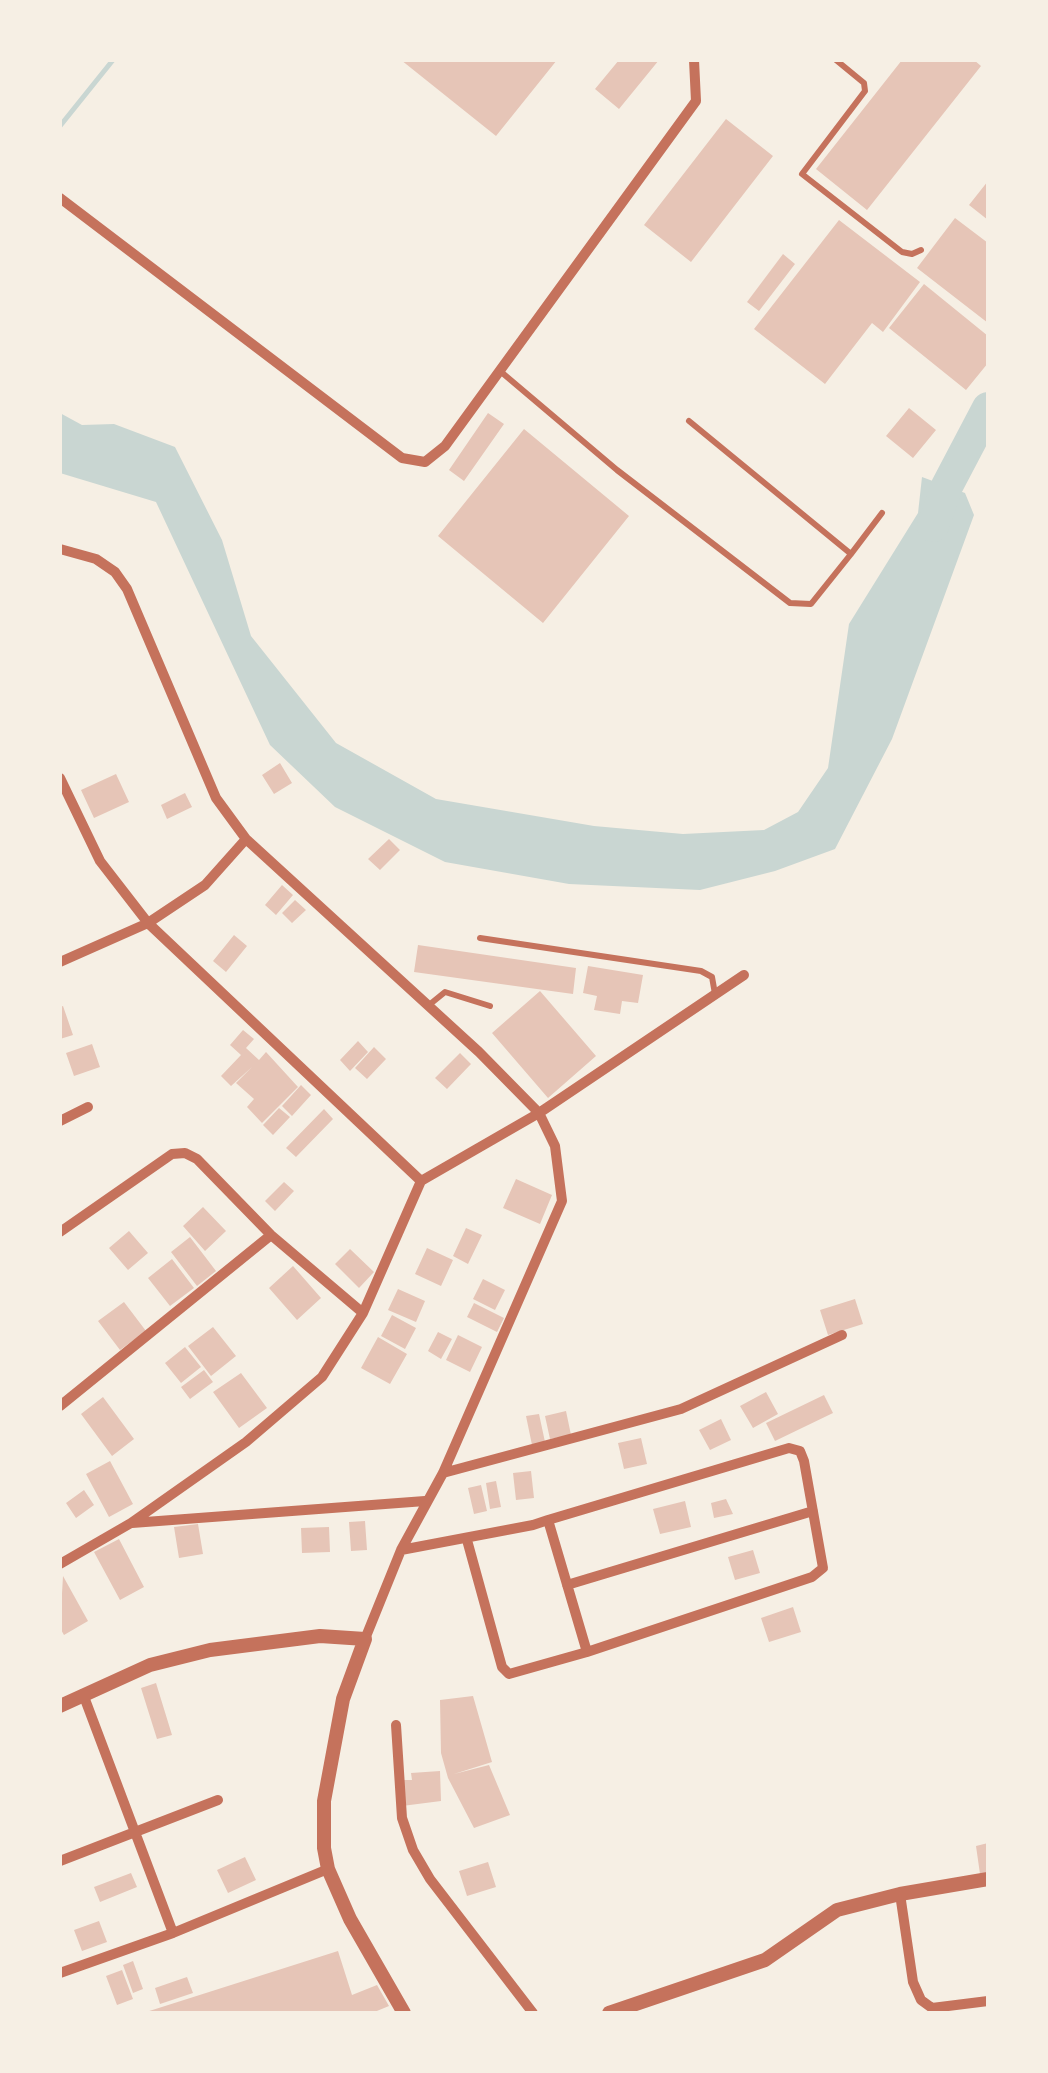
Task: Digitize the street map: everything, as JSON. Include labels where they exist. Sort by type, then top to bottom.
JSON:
[{"type":"street","points":[[60,198],[402,458],[425,462],[445,446],[696,102],[694,60]]},
{"type":"street","points":[[60,549],[96,559],[115,572],[128,589],[216,798],[246,838],[539,1113],[555,1146],[562,1201],[442,1473],[401,1550],[343,1699],[324,1800],[328,1869],[350,1919],[404,2013]]},
{"type":"street","points":[[60,778],[100,861],[148,923],[421,1181]]},
{"type":"street","points":[[60,822],[76,816]]},
{"type":"street","points":[[60,962],[148,923],[204,884],[246,838]]},
{"type":"street","points":[[60,1564],[132,1523],[246,1442],[322,1376],[363,1313],[421,1181],[539,1113],[744,975]]},
{"type":"street","points":[[60,1121],[88,1107]]},
{"type":"street","points":[[60,1232],[172,1154],[185,1153],[197,1159],[270,1236],[363,1313]]},
{"type":"street","points":[[60,1406],[270,1236]]},
{"type":"street","points":[[442,1473],[682,1409],[842,1334]]},
{"type":"street","points":[[401,1550],[467,1540],[548,1520],[789,1448],[800,1451],[804,1461],[820,1573],[587,1652],[509,1674],[502,1667],[467,1540]]},
{"type":"street","points":[[132,1523],[425,1502]]},
{"type":"street","points":[[567,1585],[813,1511]]},
{"type":"street","points":[[548,1520],[587,1652]]},
{"type":"street","points":[[60,1706],[150,1665],[210,1650],[320,1636],[366,1639]]},
{"type":"street","points":[[83,1694],[173,1932]]},
{"type":"street","points":[[396,1725],[402,1818],[412,1850],[533,2013]]},
{"type":"street","points":[[60,1861],[218,1800]]},
{"type":"street","points":[[60,1972],[173,1932],[328,1869]]},
{"type":"street","points":[[609,2013],[765,1960],[837,1910],[900,1894],[988,1879]]},
{"type":"street","points":[[900,1894],[912,1982],[922,2000],[932,2008],[988,2001]]},
{"type":"lane","points":[[836,60],[864,83],[866,91],[802,174],[902,252],[912,254],[921,250]]},
{"type":"lane","points":[[500,371],[616,470],[790,603],[811,604],[882,513]]},
{"type":"lane","points":[[689,421],[851,554]]},
{"type":"lane","points":[[480,938],[702,971],[712,976],[715,996]]},
{"type":"lane","points":[[428,1006],[445,992],[490,1006]]},
{"type":"shaded area","points":[[60,413],[82,425],[114,424],[175,447],[222,540],[251,636],[336,743],[436,799],[594,826],[683,834],[764,830],[798,812],[828,768],[849,624],[918,513],[922,477],[965,493],[974,515],[892,739],[835,849],[775,871],[700,890],[569,884],[445,862],[335,807],[270,745],[156,502],[60,473]]},
{"type":"building","points":[[401,60],[557,60],[496,136]]},
{"type":"building","points":[[619,60],[659,60],[619,109],[595,89]]},
{"type":"building","points":[[902,60],[974,60],[981,66],[867,210],[816,169]]},
{"type":"building","points":[[726,119],[773,156],[691,262],[644,225]]},
{"type":"building","points":[[988,181],[988,220],[969,205]]},
{"type":"building","points":[[955,218],[988,243],[988,323],[917,268]]},
{"type":"building","points":[[839,220],[920,282],[883,332],[872,323],[825,384],[754,329]]},
{"type":"building","points":[[783,254],[795,264],[759,311],[747,302]]},
{"type":"building","points":[[924,284],[988,336],[988,363],[966,390],[889,328]]},
{"type":"building","points":[[909,408],[936,430],[913,458],[886,436]]},
{"type":"building","points":[[488,413],[504,424],[464,481],[449,470]]},
{"type":"building","points":[[524,429],[629,516],[543,623],[438,536]]},
{"type":"building","points":[[280,763],[292,783],[274,794],[262,775]]},
{"type":"building","points":[[116,774],[129,802],[94,818],[81,790]]},
{"type":"building","points":[[185,793],[192,807],[167,819],[161,805]]},
{"type":"building","points":[[389,839],[400,850],[380,870],[368,859]]},
{"type":"building","points":[[282,885],[293,895],[276,915],[265,905]]},
{"type":"building","points":[[295,900],[306,910],[292,923],[282,913]]},
{"type":"building","points":[[234,935],[247,946],[226,972],[213,961]]},
{"type":"building","points":[[418,945],[576,968],[573,994],[414,972]]},
{"type":"building","points":[[588,966],[643,975],[638,1003],[622,1001],[620,1014],[594,1010],[597,996],[583,993]]},
{"type":"building","points":[[540,991],[596,1056],[548,1098],[492,1033]]},
{"type":"building","points":[[63,1006],[73,1035],[60,1039],[60,1007]]},
{"type":"building","points":[[243,1030],[254,1039],[246,1048],[259,1060],[266,1052],[298,1087],[262,1123],[247,1107],[254,1099],[236,1083],[252,1067],[231,1086],[221,1076],[241,1055],[230,1045]]},
{"type":"building","points":[[358,1041],[368,1052],[350,1071],[340,1060]]},
{"type":"building","points":[[92,1044],[100,1067],[74,1076],[66,1053]]},
{"type":"building","points":[[374,1047],[386,1059],[367,1079],[355,1068]]},
{"type":"building","points":[[460,1053],[471,1064],[447,1089],[435,1078]]},
{"type":"building","points":[[301,1085],[311,1095],[292,1116],[282,1106]]},
{"type":"building","points":[[279,1108],[290,1117],[273,1135],[263,1125]]},
{"type":"building","points":[[324,1109],[333,1119],[296,1157],[286,1148]]},
{"type":"building","points":[[516,1179],[552,1195],[540,1224],[503,1208]]},
{"type":"building","points":[[284,1182],[294,1191],[275,1211],[265,1201]]},
{"type":"building","points":[[203,1207],[226,1231],[205,1251],[183,1226]]},
{"type":"building","points":[[466,1228],[482,1235],[468,1264],[453,1256]]},
{"type":"building","points":[[129,1231],[148,1253],[128,1270],[109,1248]]},
{"type":"building","points":[[190,1237],[216,1271],[197,1286],[171,1252]]},
{"type":"building","points":[[427,1248],[453,1260],[441,1286],[415,1274]]},
{"type":"building","points":[[350,1249],[374,1272],[359,1288],[335,1264]]},
{"type":"building","points":[[172,1259],[194,1288],[170,1306],[148,1278]]},
{"type":"building","points":[[293,1266],[321,1298],[297,1320],[269,1288]]},
{"type":"building","points":[[483,1279],[505,1290],[495,1310],[473,1299]]},
{"type":"building","points":[[398,1289],[425,1301],[416,1322],[388,1310]]},
{"type":"building","points":[[855,1299],[863,1324],[828,1335],[820,1310]]},
{"type":"building","points":[[124,1302],[146,1331],[120,1350],[98,1321]]},
{"type":"building","points":[[474,1303],[504,1318],[497,1332],[467,1317]]},
{"type":"building","points":[[392,1315],[416,1328],[405,1349],[381,1336]]},
{"type":"building","points":[[213,1327],[236,1356],[211,1376],[188,1346]]},
{"type":"building","points":[[438,1332],[452,1339],[441,1359],[428,1351]]},
{"type":"building","points":[[458,1335],[482,1347],[470,1372],[446,1360]]},
{"type":"building","points":[[378,1337],[407,1354],[390,1384],[361,1368]]},
{"type":"building","points":[[185,1347],[201,1367],[181,1383],[165,1363]]},
{"type":"building","points":[[204,1370],[213,1382],[190,1399],[181,1387]]},
{"type":"building","points":[[241,1373],[267,1408],[239,1428],[213,1392]]},
{"type":"building","points":[[766,1392],[778,1414],[753,1428],[740,1406]]},
{"type":"building","points":[[824,1395],[833,1413],[775,1441],[766,1423]]},
{"type":"building","points":[[103,1397],[134,1439],[112,1456],[81,1414]]},
{"type":"building","points":[[566,1411],[571,1435],[550,1439],[545,1416]]},
{"type":"building","points":[[539,1414],[545,1442],[532,1445],[526,1416]]},
{"type":"building","points":[[721,1419],[731,1440],[710,1450],[699,1430]]},
{"type":"building","points":[[641,1438],[647,1464],[624,1469],[618,1443]]},
{"type":"building","points":[[110,1461],[133,1504],[109,1517],[86,1474]]},
{"type":"building","points":[[531,1471],[534,1498],[516,1500],[513,1473]]},
{"type":"building","points":[[496,1481],[501,1507],[490,1509],[486,1483]]},
{"type":"building","points":[[481,1485],[487,1511],[474,1514],[468,1488]]},
{"type":"building","points":[[84,1490],[94,1505],[76,1518],[66,1503]]},
{"type":"building","points":[[726,1499],[733,1514],[714,1518],[711,1503]]},
{"type":"building","points":[[685,1501],[691,1527],[660,1534],[653,1509]]},
{"type":"building","points":[[365,1521],[367,1550],[351,1551],[349,1522]]},
{"type":"building","points":[[198,1524],[203,1554],[179,1558],[174,1527]]},
{"type":"building","points":[[329,1527],[330,1552],[302,1553],[301,1528]]},
{"type":"building","points":[[119,1539],[144,1587],[120,1600],[94,1552]]},
{"type":"building","points":[[753,1550],[760,1573],[735,1580],[728,1557]]},
{"type":"building","points":[[63,1576],[88,1621],[64,1635],[60,1628]]},
{"type":"building","points":[[793,1607],[801,1632],[769,1642],[761,1618]]},
{"type":"building","points":[[156,1683],[172,1735],[157,1739],[141,1688]]},
{"type":"building","points":[[473,1696],[492,1762],[454,1774],[489,1765],[510,1815],[474,1828],[448,1778],[441,1753],[440,1700]]},
{"type":"building","points":[[440,1771],[441,1801],[402,1806],[401,1780],[412,1780],[411,1773]]},
{"type":"building","points":[[988,1843],[988,1873],[980,1874],[976,1846]]},
{"type":"building","points":[[245,1857],[256,1880],[228,1893],[217,1870]]},
{"type":"building","points":[[488,1862],[496,1887],[467,1896],[459,1871]]},
{"type":"building","points":[[131,1873],[137,1887],[100,1902],[94,1887]]},
{"type":"building","points":[[99,1921],[107,1942],[82,1951],[74,1930]]},
{"type":"building","points":[[338,1951],[352,1995],[377,1985],[389,2006],[372,2013],[143,2013]]},
{"type":"building","points":[[133,1961],[143,1989],[133,1993],[123,1965]]},
{"type":"building","points":[[122,1970],[133,1999],[117,2005],[106,1976]]},
{"type":"building","points":[[187,1977],[193,1993],[160,2004],[155,1988]]},
{"type":"waterway","points":[[60,126],[113,60]]},
{"type":"waterway","points":[[933,526],[947,486],[988,408]]}]
